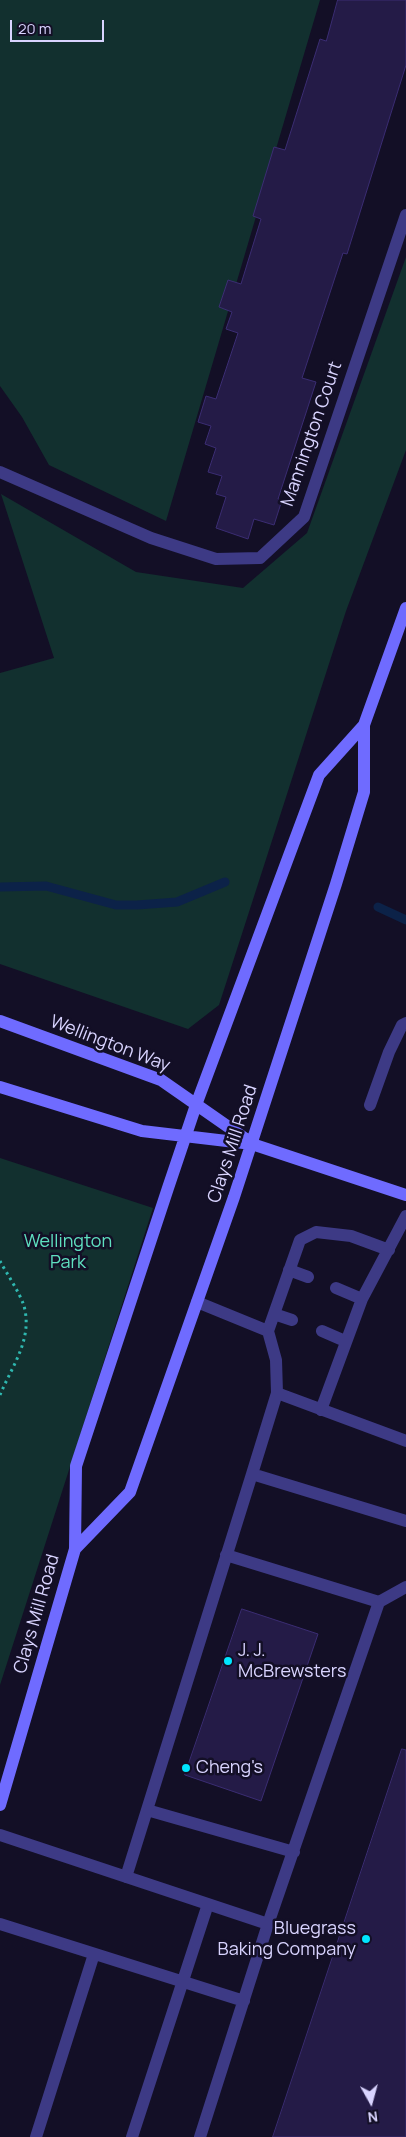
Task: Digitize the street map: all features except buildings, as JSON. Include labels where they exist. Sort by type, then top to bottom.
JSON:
[{"type":"main road","name":"Clays Mill Road","points":[[74,1550],[130,1492],[197,1302],[252,1144],[364,792],[364,725],[406,608]]},
{"type":"main road","name":"Clays Mill Road","points":[[0,1804],[74,1550],[76,1466],[185,1136],[319,775],[364,725]]},
{"type":"main road","name":"Wellington Way","points":[[0,1021],[161,1080],[252,1144]]},
{"type":"main road","name":"Wellington Way","points":[[0,1087],[142,1131],[252,1144],[406,1195]]},
{"type":"lane","name":"Mannington Court","points":[[0,472],[151,538],[216,559],[260,558],[304,517],[406,215]]},
{"type":"lane","points":[[370,1105],[389,1052],[402,1025],[406,1023]]},
{"type":"lane","points":[[321,1410],[362,1299],[406,1216]]},
{"type":"lane","points":[[126,1877],[277,1393],[276,1360],[268,1331],[300,1240],[316,1232],[350,1236],[389,1250]]},
{"type":"lane","points":[[289,1270],[308,1277]]},
{"type":"lane","points":[[336,1288],[362,1299]]},
{"type":"lane","points":[[197,1302],[268,1331]]},
{"type":"lane","points":[[274,1314],[292,1320]]},
{"type":"lane","points":[[322,1331],[345,1341]]},
{"type":"lane","points":[[277,1393],[406,1441]]},
{"type":"lane","points":[[252,1474],[406,1521]]},
{"type":"lane","points":[[226,1555],[379,1602]]},
{"type":"lane","points":[[200,2137],[268,1924],[379,1602],[406,1587]]},
{"type":"lane","points":[[147,1810],[294,1852]]},
{"type":"lane","points":[[0,1835],[268,1924]]},
{"type":"lane","points":[[132,2137],[208,1904]]},
{"type":"lane","points":[[0,1924],[244,2001]]},
{"type":"lane","points":[[36,2137],[94,1954]]},
{"type":"path","points":[[0,1261],[24,1305],[27,1329],[22,1349],[8,1374],[0,1395]]},
{"type":"green space","points":[[0,0],[320,0],[166,521],[49,465],[22,417],[0,386]]},
{"type":"green space","points":[[406,257],[406,450],[346,611],[219,1005],[188,1029],[0,964],[0,673],[54,658],[1,494],[136,572],[243,588],[307,533]]},
{"type":"green space","name":"Wellington Park","points":[[0,1158],[153,1208],[0,1685]]},
{"type":"waterway","points":[[0,887],[46,886],[116,905],[137,905],[177,902],[225,882]]},
{"type":"waterway","points":[[378,907],[406,920]]},
{"type":"place","name":"J. J. McBrewsters","points":[[228,1661]]},
{"type":"place","name":"Cheng's","points":[[186,1768]]},
{"type":"place","name":"Bluegrass Baking Company","points":[[366,1939]]}]
